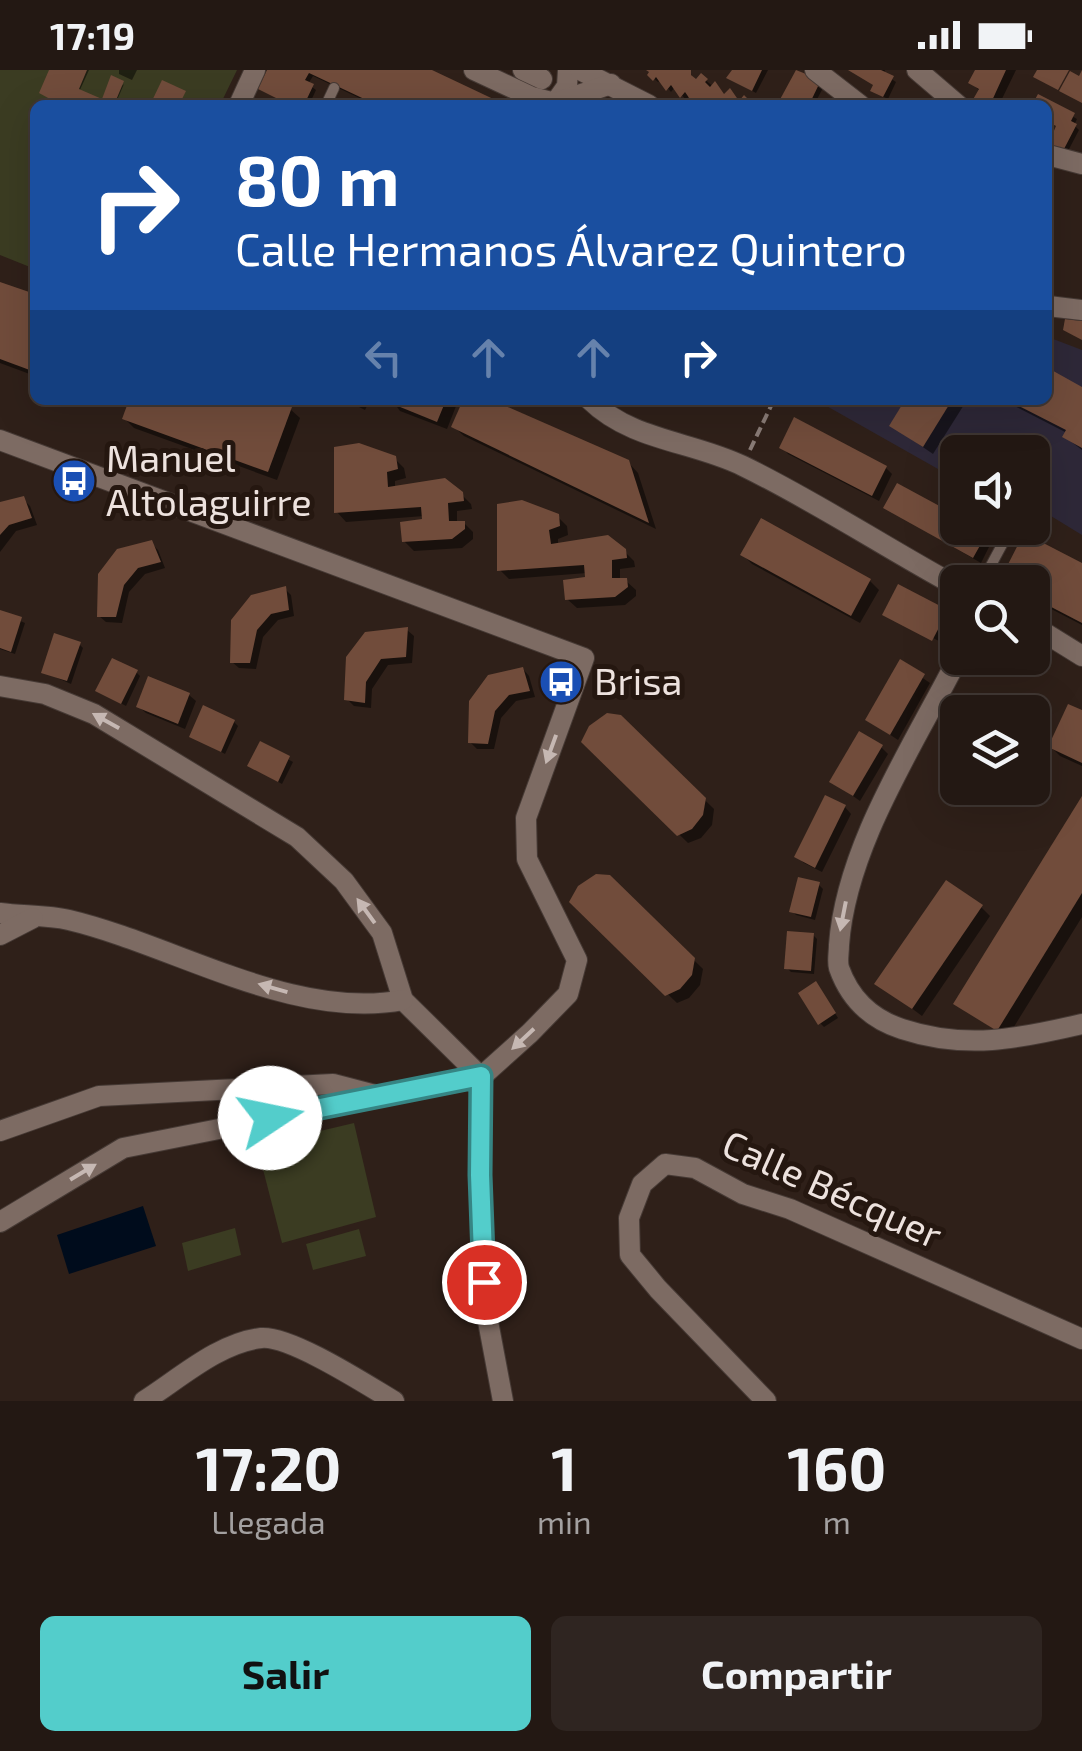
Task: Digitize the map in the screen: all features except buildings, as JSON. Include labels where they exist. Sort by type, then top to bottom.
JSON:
[{"type":"street","points":[[246,100],[255,70]]},
{"type":"street","points":[[474,70],[544,100]]},
{"type":"street","points":[[557,100],[567,86],[568,70]]},
{"type":"street","points":[[580,70],[612,77],[642,100]]},
{"type":"street","points":[[815,70],[854,100]]},
{"type":"street","points":[[917,70],[952,100]]},
{"type":"street","points":[[562,100],[612,77]]},
{"type":"street","points":[[1052,156],[1082,164]]},
{"type":"street","points":[[1052,306],[1082,310]]},
{"type":"street","points":[[595,405],[634,431],[685,444],[742,466],[940,577]]},
{"type":"street","points":[[0,440],[584,658],[526,818],[527,858],[577,960],[568,994],[530,1034],[481,1076],[123,1148],[0,1222]]},
{"type":"street","points":[[1050,636],[1082,656]]},
{"type":"street","points":[[949,675],[873,824],[853,876],[841,921],[838,965],[858,1003],[879,1022],[920,1035],[997,1043],[1082,1024]]},
{"type":"street","points":[[0,686],[45,694],[94,714],[297,837],[344,881],[382,933],[403,1000],[481,1076],[482,1248],[488,1316],[503,1401]]},
{"type":"street","points":[[0,913],[66,920],[280,992],[374,1006],[403,1000]]},
{"type":"street","points":[[0,935],[32,918]]},
{"type":"street","points":[[0,1131],[99,1096],[333,1084],[381,1096]]},
{"type":"street","name":"Calle Bécquer","points":[[766,1401],[630,1255],[629,1218],[642,1184],[666,1164],[695,1168],[743,1194],[790,1209],[1082,1339]]},
{"type":"street","points":[[144,1401],[223,1350],[264,1337],[320,1356],[394,1401]]},
{"type":"lane","points":[[328,100],[334,88]]},
{"type":"path","points":[[742,466],[771,405]]},
{"type":"shaded area","points":[[1052,339],[1082,350],[1082,535],[1050,515],[1050,435],[940,435],[940,468],[825,405],[1052,405]]},
{"type":"green space","points":[[0,70],[237,70],[222,100],[30,100],[30,267],[0,255]]},
{"type":"green space","points":[[354,1123],[376,1217],[282,1243],[257,1146]]},
{"type":"green space","points":[[235,1228],[241,1255],[188,1271],[182,1243]]},
{"type":"green space","points":[[359,1229],[366,1256],[313,1270],[306,1244]]},
{"type":"water","points":[[143,1206],[156,1246],[69,1274],[57,1235]]},
{"type":"place","name":"Manuel Altolaguirre","points":[[74,481]]},
{"type":"place","name":"Brisa","points":[[561,682]]},
{"type":"route","points":[[270,1118],[481,1076],[484,1282]]}]
